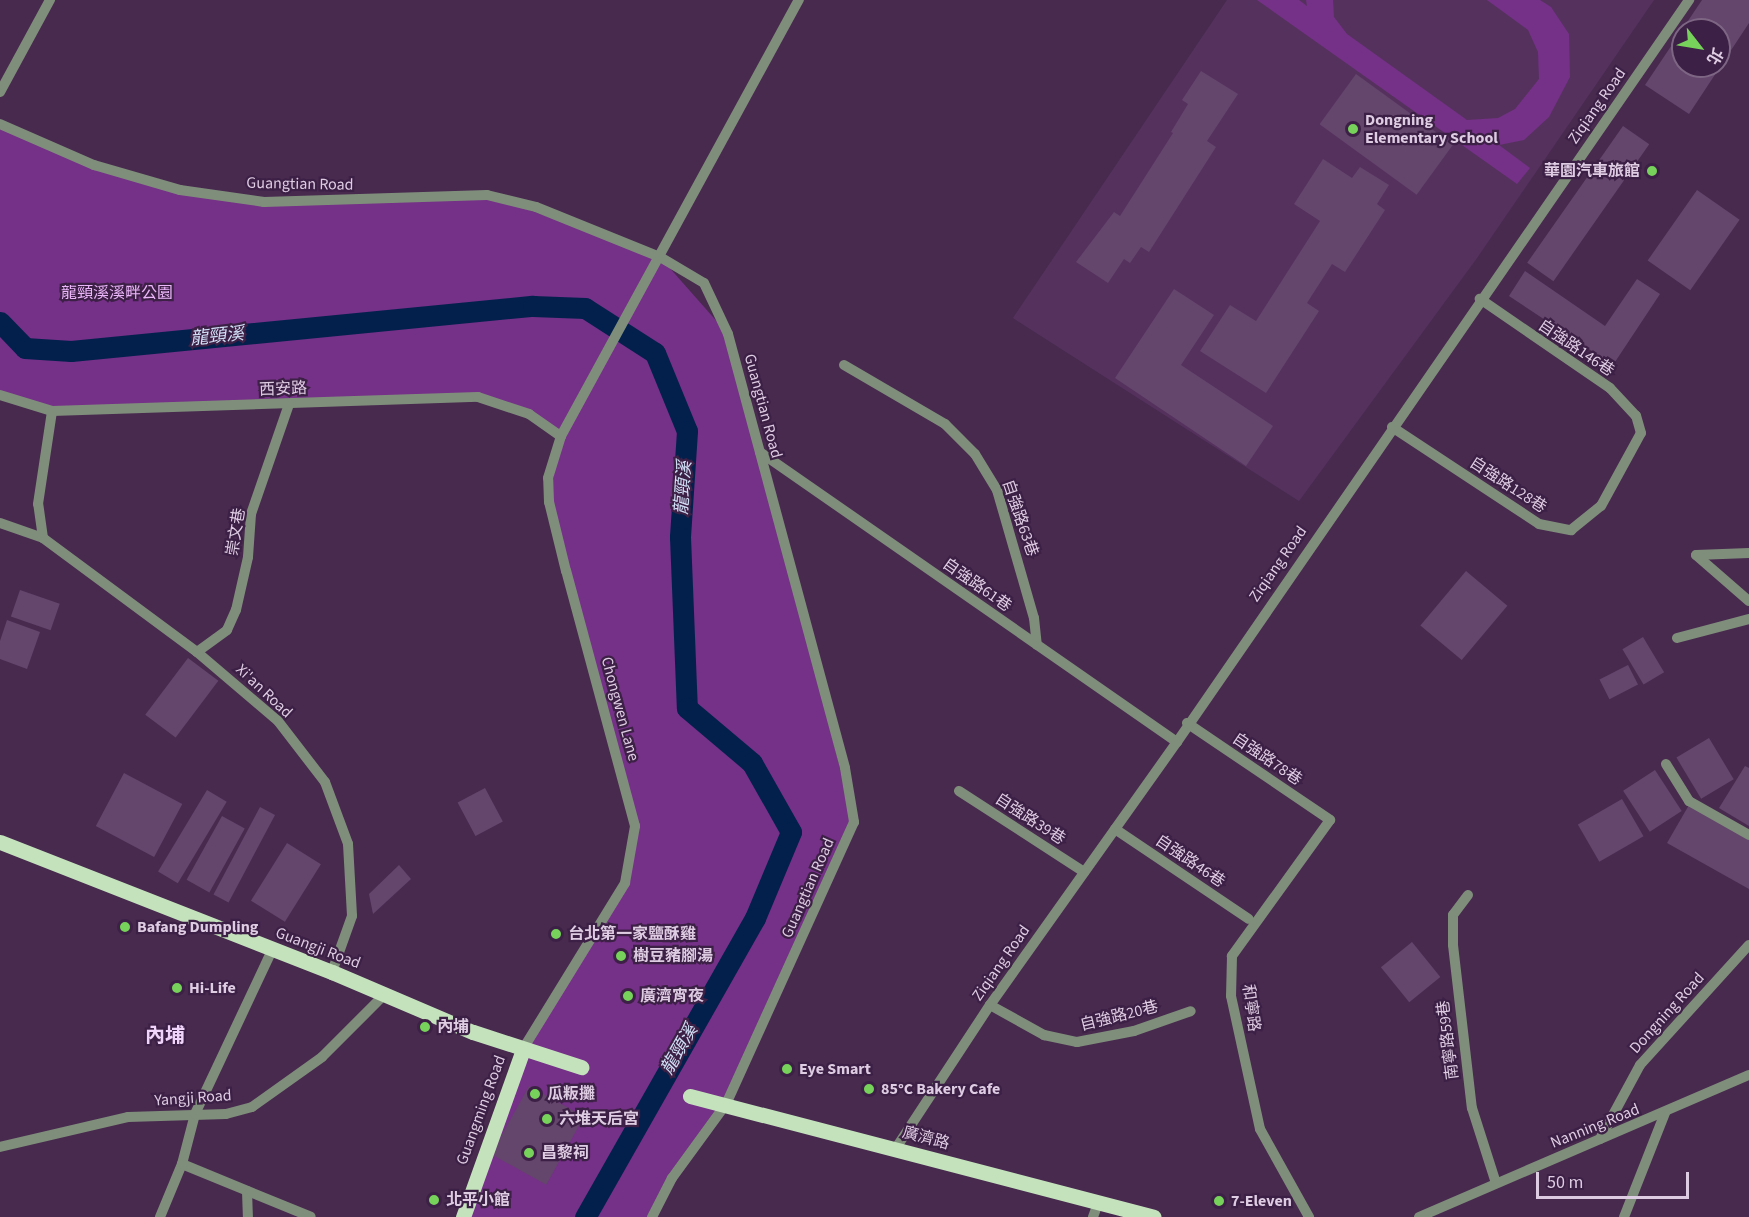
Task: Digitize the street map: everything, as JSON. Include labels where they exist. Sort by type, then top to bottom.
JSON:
[{"type":"main road","name":"Guangji Road","points":[[0,842],[332,972],[523,1050],[581,1067]]},
{"type":"main road","name":"Guangming Road","points":[[463,1217],[523,1050]]},
{"type":"main road","name":"廣濟路","points":[[690,1096],[896,1148],[1095,1210],[1153,1217]]},
{"type":"street","points":[[0,92],[50,0]]},
{"type":"street","name":"Chongwen Lane","points":[[523,1050],[625,883],[635,826],[549,502],[548,478],[561,436],[799,0]]},
{"type":"street","name":"Ziqiang Road","points":[[896,1148],[990,1005],[1177,742],[1186,723],[1689,0]]},
{"type":"street","name":"Guangtian Road","points":[[0,124],[94,165],[180,190],[264,202],[488,195],[536,207],[660,256],[704,284],[728,334],[845,768],[854,822],[726,1104],[672,1178],[652,1217]]},
{"type":"street","name":"自強路146巷","points":[[1480,299],[1610,388],[1636,416],[1641,433]]},
{"type":"street","name":"自強路63巷","points":[[844,365],[945,424],[975,454],[997,490],[1035,618],[1037,645]]},
{"type":"street","name":"西安路","points":[[0,395],[52,411],[478,397],[529,414],[561,436]]},
{"type":"street","name":"崇文巷","points":[[198,652],[227,630],[236,610],[248,557],[251,514],[289,404]]},
{"type":"street","points":[[43,538],[38,504],[52,411]]},
{"type":"street","name":"自強路128巷","points":[[1392,427],[1539,525],[1571,530],[1601,506],[1641,433]]},
{"type":"street","name":"自強路61巷","points":[[760,452],[1177,742]]},
{"type":"street","name":"Xi'an Road","points":[[0,523],[43,538],[198,652],[278,721],[325,782],[348,844],[352,916],[332,972]]},
{"type":"street","points":[[1749,553],[1696,555],[1749,601]]},
{"type":"street","points":[[1677,638],[1749,619]]},
{"type":"street","name":"自強路78巷","points":[[1186,723],[1330,820]]},
{"type":"street","points":[[1666,764],[1689,801],[1749,835]]},
{"type":"street","name":"自強路39巷","points":[[959,791],[1084,872]]},
{"type":"street","name":"和寧路","points":[[1309,1217],[1260,1129],[1232,996],[1232,956],[1330,820]]},
{"type":"street","name":"自強路46巷","points":[[1115,829],[1249,919]]},
{"type":"street","name":"南寧路59巷","points":[[1468,895],[1453,915],[1459,999],[1472,1108],[1496,1183]]},
{"type":"street","name":"Dongning Road","points":[[1600,1138],[1640,1065],[1749,945]]},
{"type":"street","points":[[160,1217],[182,1164],[195,1114],[272,950]]},
{"type":"street","name":"Yangji Road","points":[[0,1148],[128,1117],[226,1114],[252,1107],[322,1057],[384,994]]},
{"type":"street","name":"自強路20巷","points":[[990,1005],[1044,1035],[1077,1042],[1134,1031],[1191,1011]]},
{"type":"street","name":"Nanning Road","points":[[1419,1217],[1749,1075]]},
{"type":"street","points":[[1624,1217],[1665,1113]]},
{"type":"street","points":[[182,1164],[311,1217]]},
{"type":"street","points":[[247,1191],[248,1217]]},
{"type":"shaded area","name":"Dongning Elementary School","points":[[1227,0],[1654,0],[1477,258],[1299,501],[1013,318]]},
{"type":"green space","points":[[1257,0],[1299,0],[1307,6],[1306,0],[1333,0],[1334,17],[1347,34],[1467,120],[1498,118],[1515,109],[1539,79],[1538,52],[1528,30],[1487,0],[1540,0],[1551,7],[1569,34],[1570,77],[1549,117],[1524,140],[1499,145],[1530,168],[1517,184]]},
{"type":"green space","name":"龍頸溪溪畔公園","points":[[0,124],[94,165],[180,190],[264,202],[487,195],[660,257],[728,334],[854,822],[726,1104],[652,1217],[462,1217],[516,1050],[625,883],[635,826],[549,502],[561,436],[529,414],[478,397],[52,411],[0,395]]},
{"type":"building","points":[[1702,0],[1749,0],[1749,23],[1731,50],[1731,18],[1690,18]]},
{"type":"building","points":[[1671,46],[1671,78],[1713,78],[1689,114],[1645,85]]},
{"type":"building","points":[[1201,71],[1238,94],[1207,141],[1216,147],[1149,252],[1141,247],[1130,263],[1124,259],[1108,283],[1076,262],[1114,212],[1120,216],[1173,133],[1171,132],[1188,104],[1182,100]]},
{"type":"building","points":[[1356,74],[1453,145],[1417,195],[1320,124]]},
{"type":"building","points":[[1623,126],[1649,144],[1553,281],[1527,263]]},
{"type":"building","points":[[1323,159],[1352,178],[1360,167],[1389,185],[1377,204],[1385,210],[1345,272],[1332,264],[1307,303],[1319,311],[1266,393],[1200,351],[1230,305],[1256,321],[1320,221],[1294,204]]},
{"type":"building","points":[[1697,190],[1740,220],[1690,290],[1648,260]]},
{"type":"building","points":[[1525,271],[1605,326],[1637,279],[1660,294],[1613,365],[1509,296]]},
{"type":"building","points":[[1174,289],[1214,315],[1181,365],[1273,426],[1246,466],[1115,378]]},
{"type":"building","points":[[1466,571],[1507,606],[1462,660],[1420,625]]},
{"type":"building","points":[[20,590],[60,604],[51,630],[11,616]]},
{"type":"building","points":[[7,620],[40,632],[27,669],[0,659],[0,641]]},
{"type":"building","points":[[1643,637],[1664,672],[1644,685],[1622,649]]},
{"type":"building","points":[[188,658],[218,681],[176,738],[145,715]]},
{"type":"building","points":[[1628,665],[1638,685],[1609,699],[1599,680]]},
{"type":"building","points":[[1709,738],[1734,779],[1701,799],[1676,758]]},
{"type":"building","points":[[1745,766],[1749,768],[1749,826],[1719,808]]},
{"type":"building","points":[[1655,770],[1682,811],[1650,832],[1623,791]]},
{"type":"building","points":[[124,773],[182,804],[154,857],[96,826]]},
{"type":"building","points":[[485,788],[503,822],[475,836],[458,803]]},
{"type":"building","points":[[207,790],[227,802],[178,883],[158,871]]},
{"type":"building","points":[[1622,799],[1644,836],[1599,862],[1578,824]]},
{"type":"building","points":[[1689,805],[1749,840],[1749,889],[1667,843]]},
{"type":"building","points":[[260,807],[275,815],[229,902],[214,894]]},
{"type":"building","points":[[222,816],[245,829],[209,892],[187,880]]},
{"type":"building","points":[[287,843],[321,864],[285,922],[251,901]]},
{"type":"building","points":[[399,865],[411,879],[373,914],[369,894]]},
{"type":"building","points":[[1412,942],[1440,977],[1409,1002],[1381,967]]},
{"type":"building","points":[[529,1086],[584,1117],[546,1185],[491,1154]]},
{"type":"waterway","name":"龍頸溪","points":[[0,322],[25,348],[71,351],[533,306],[585,308],[655,353],[687,431],[680,537],[687,708],[752,763],[791,832],[755,918],[585,1217]]},
{"type":"place","name":"Dongning Elementary School","points":[[1353,129]]},
{"type":"place","name":"華園汽車旅館","points":[[1652,171]]},
{"type":"place","name":"Bafang Dumpling","points":[[125,927]]},
{"type":"place","name":"台北第一家鹽酥雞","points":[[556,934]]},
{"type":"place","name":"樹豆豬腳湯","points":[[621,956]]},
{"type":"place","name":"Hi-Life","points":[[177,988]]},
{"type":"place","name":"廣濟宵夜","points":[[628,996]]},
{"type":"place","name":"內埔","points":[[425,1027]]},
{"type":"place","name":"Eye Smart","points":[[787,1069]]},
{"type":"place","name":"85°C Bakery Cafe","points":[[869,1089]]},
{"type":"place","name":"瓜粄攤","points":[[535,1094]]},
{"type":"place","name":"六堆天后宮","points":[[547,1119]]},
{"type":"place","name":"昌黎祠","points":[[529,1153]]},
{"type":"place","name":"北平小館","points":[[434,1200]]},
{"type":"place","name":"7-Eleven","points":[[1219,1201]]},
{"type":"district","name":"內埔","points":[[165,1036]]}]
